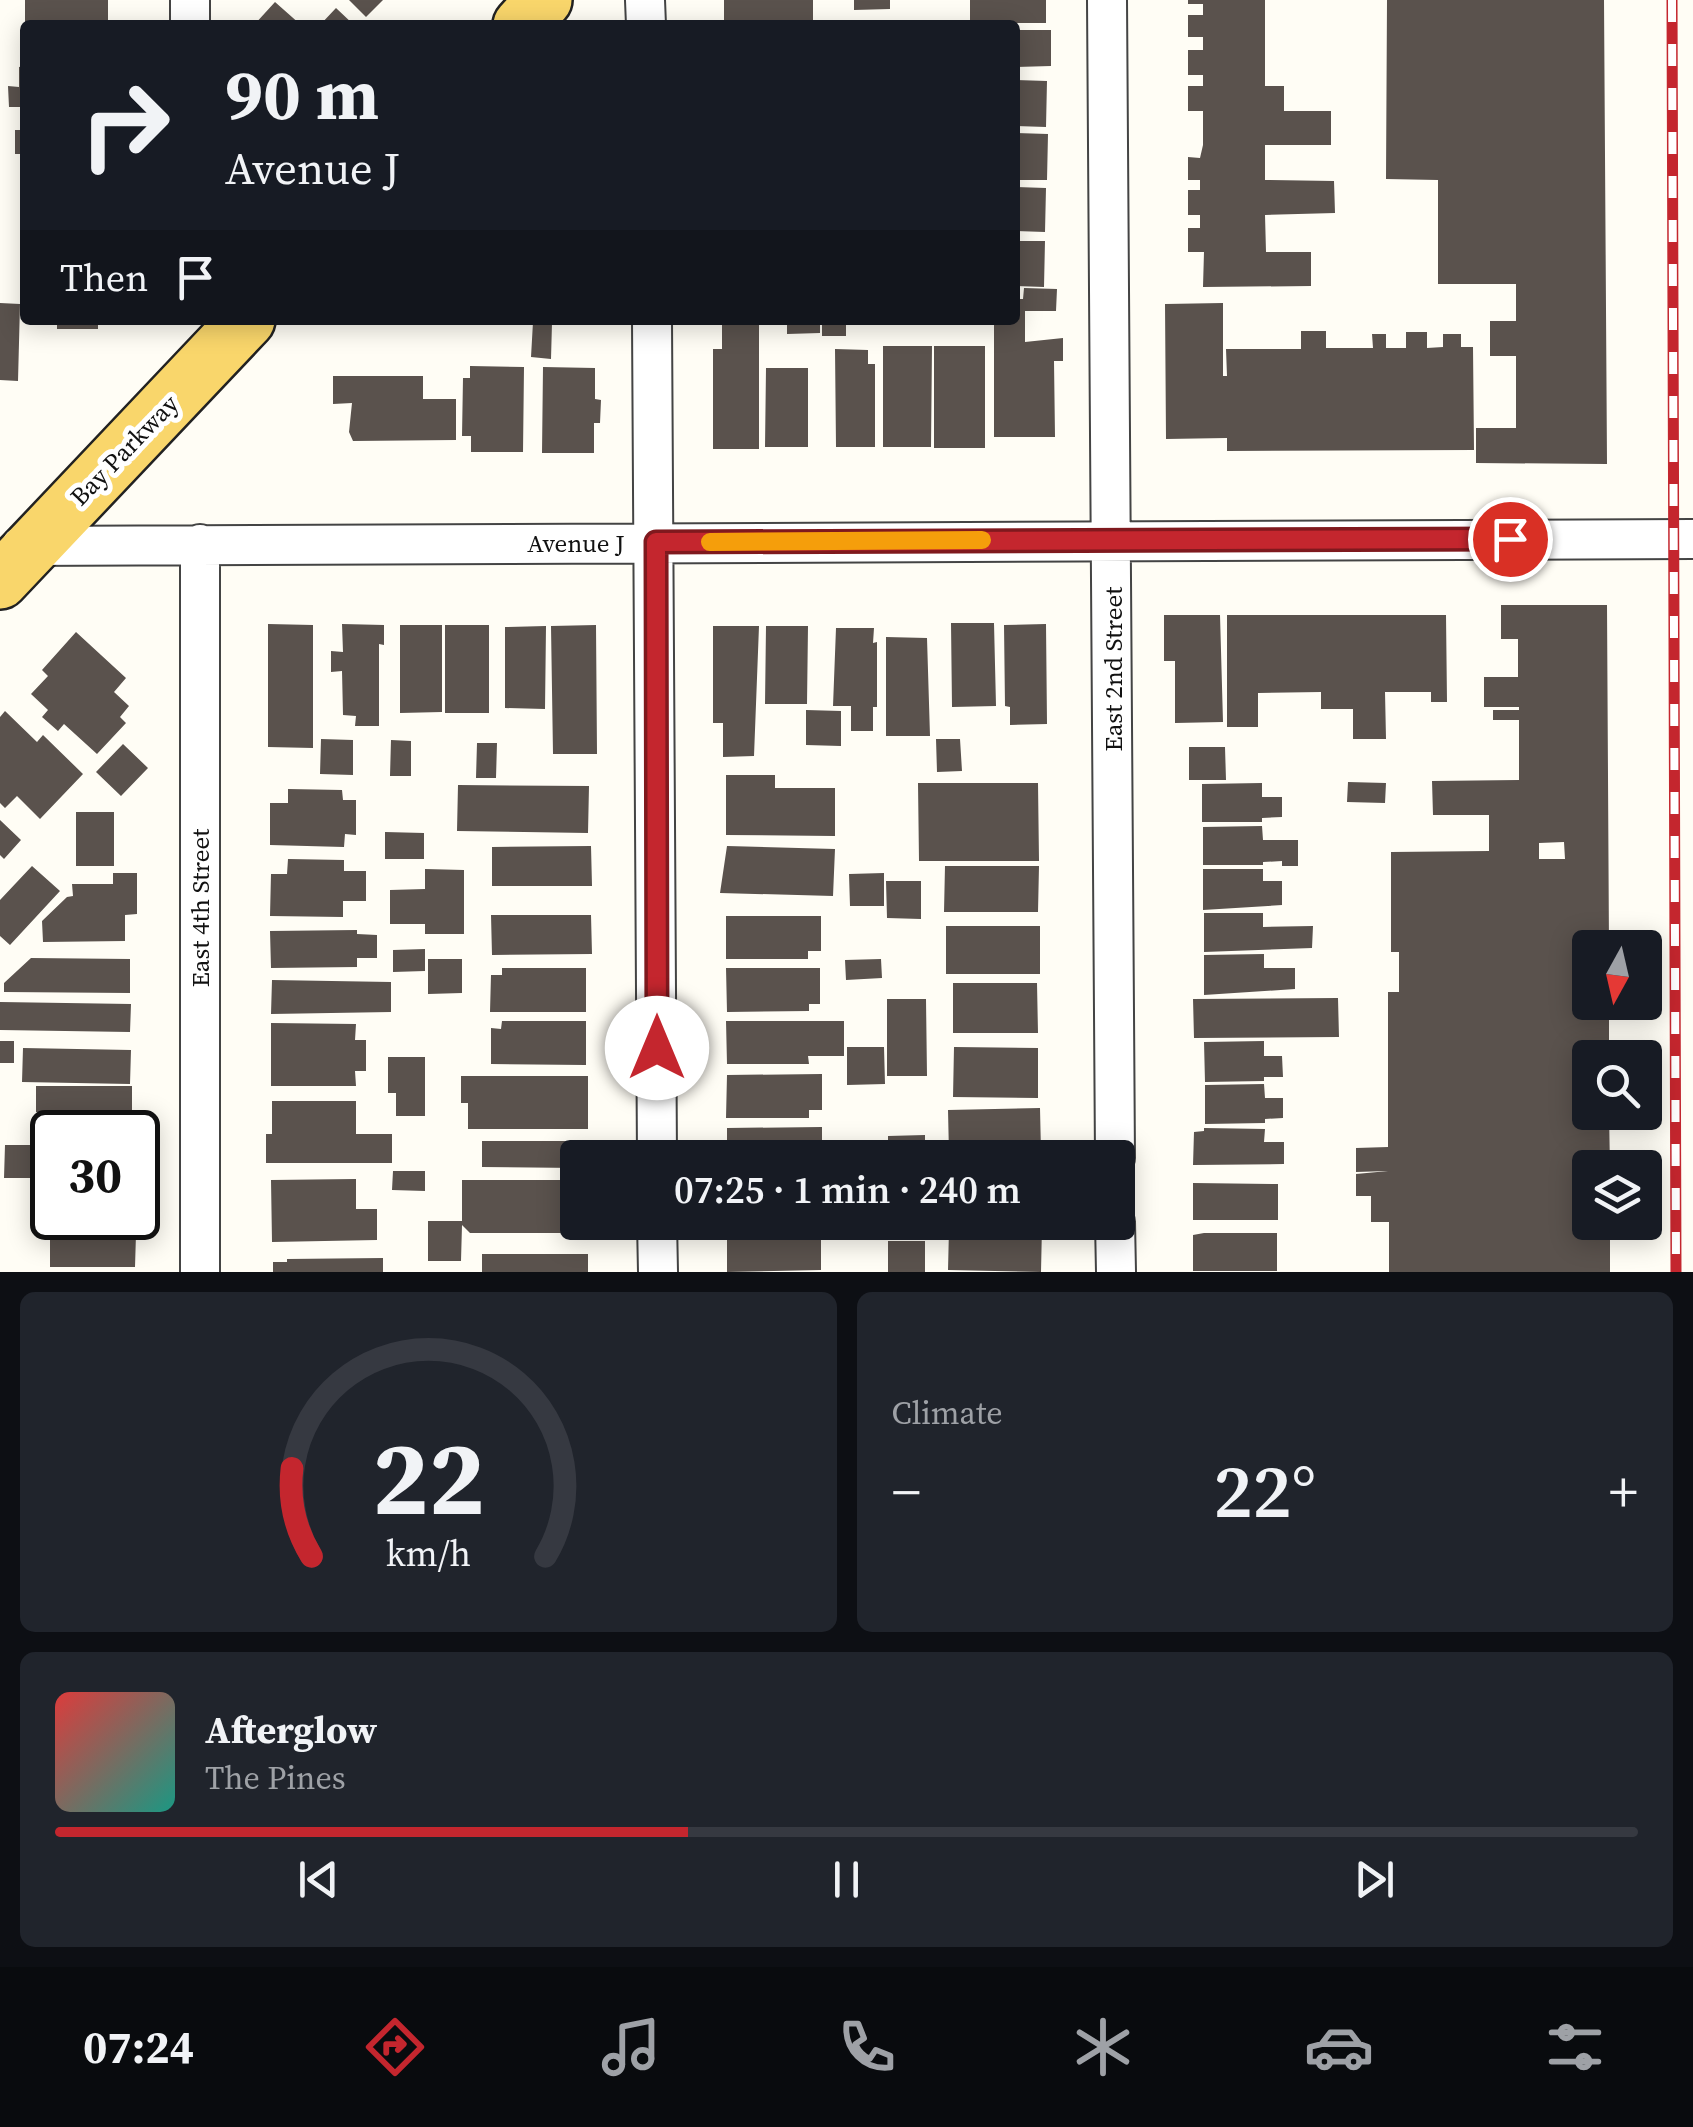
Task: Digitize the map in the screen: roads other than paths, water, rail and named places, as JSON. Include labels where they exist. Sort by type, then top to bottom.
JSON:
[{"type":"main road","points":[[526,20],[544,0]]},
{"type":"main road","name":"Bay Parkway","points":[[10,558],[223,331]]},
{"type":"street","name":"East 2nd Street","points":[[1107,0],[1115,1140]]},
{"type":"street","points":[[652,325],[657,1140]]},
{"type":"street","name":"Avenue J","points":[[10,558],[200,544],[1693,539]]},
{"type":"street","name":"East 4th Street","points":[[200,544],[200,1272]]},
{"type":"street","points":[[658,1240],[658,1272]]},
{"type":"street","points":[[1116,1240],[1116,1272]]},
{"type":"railway","points":[[1672,0],[1676,1272]]}]
